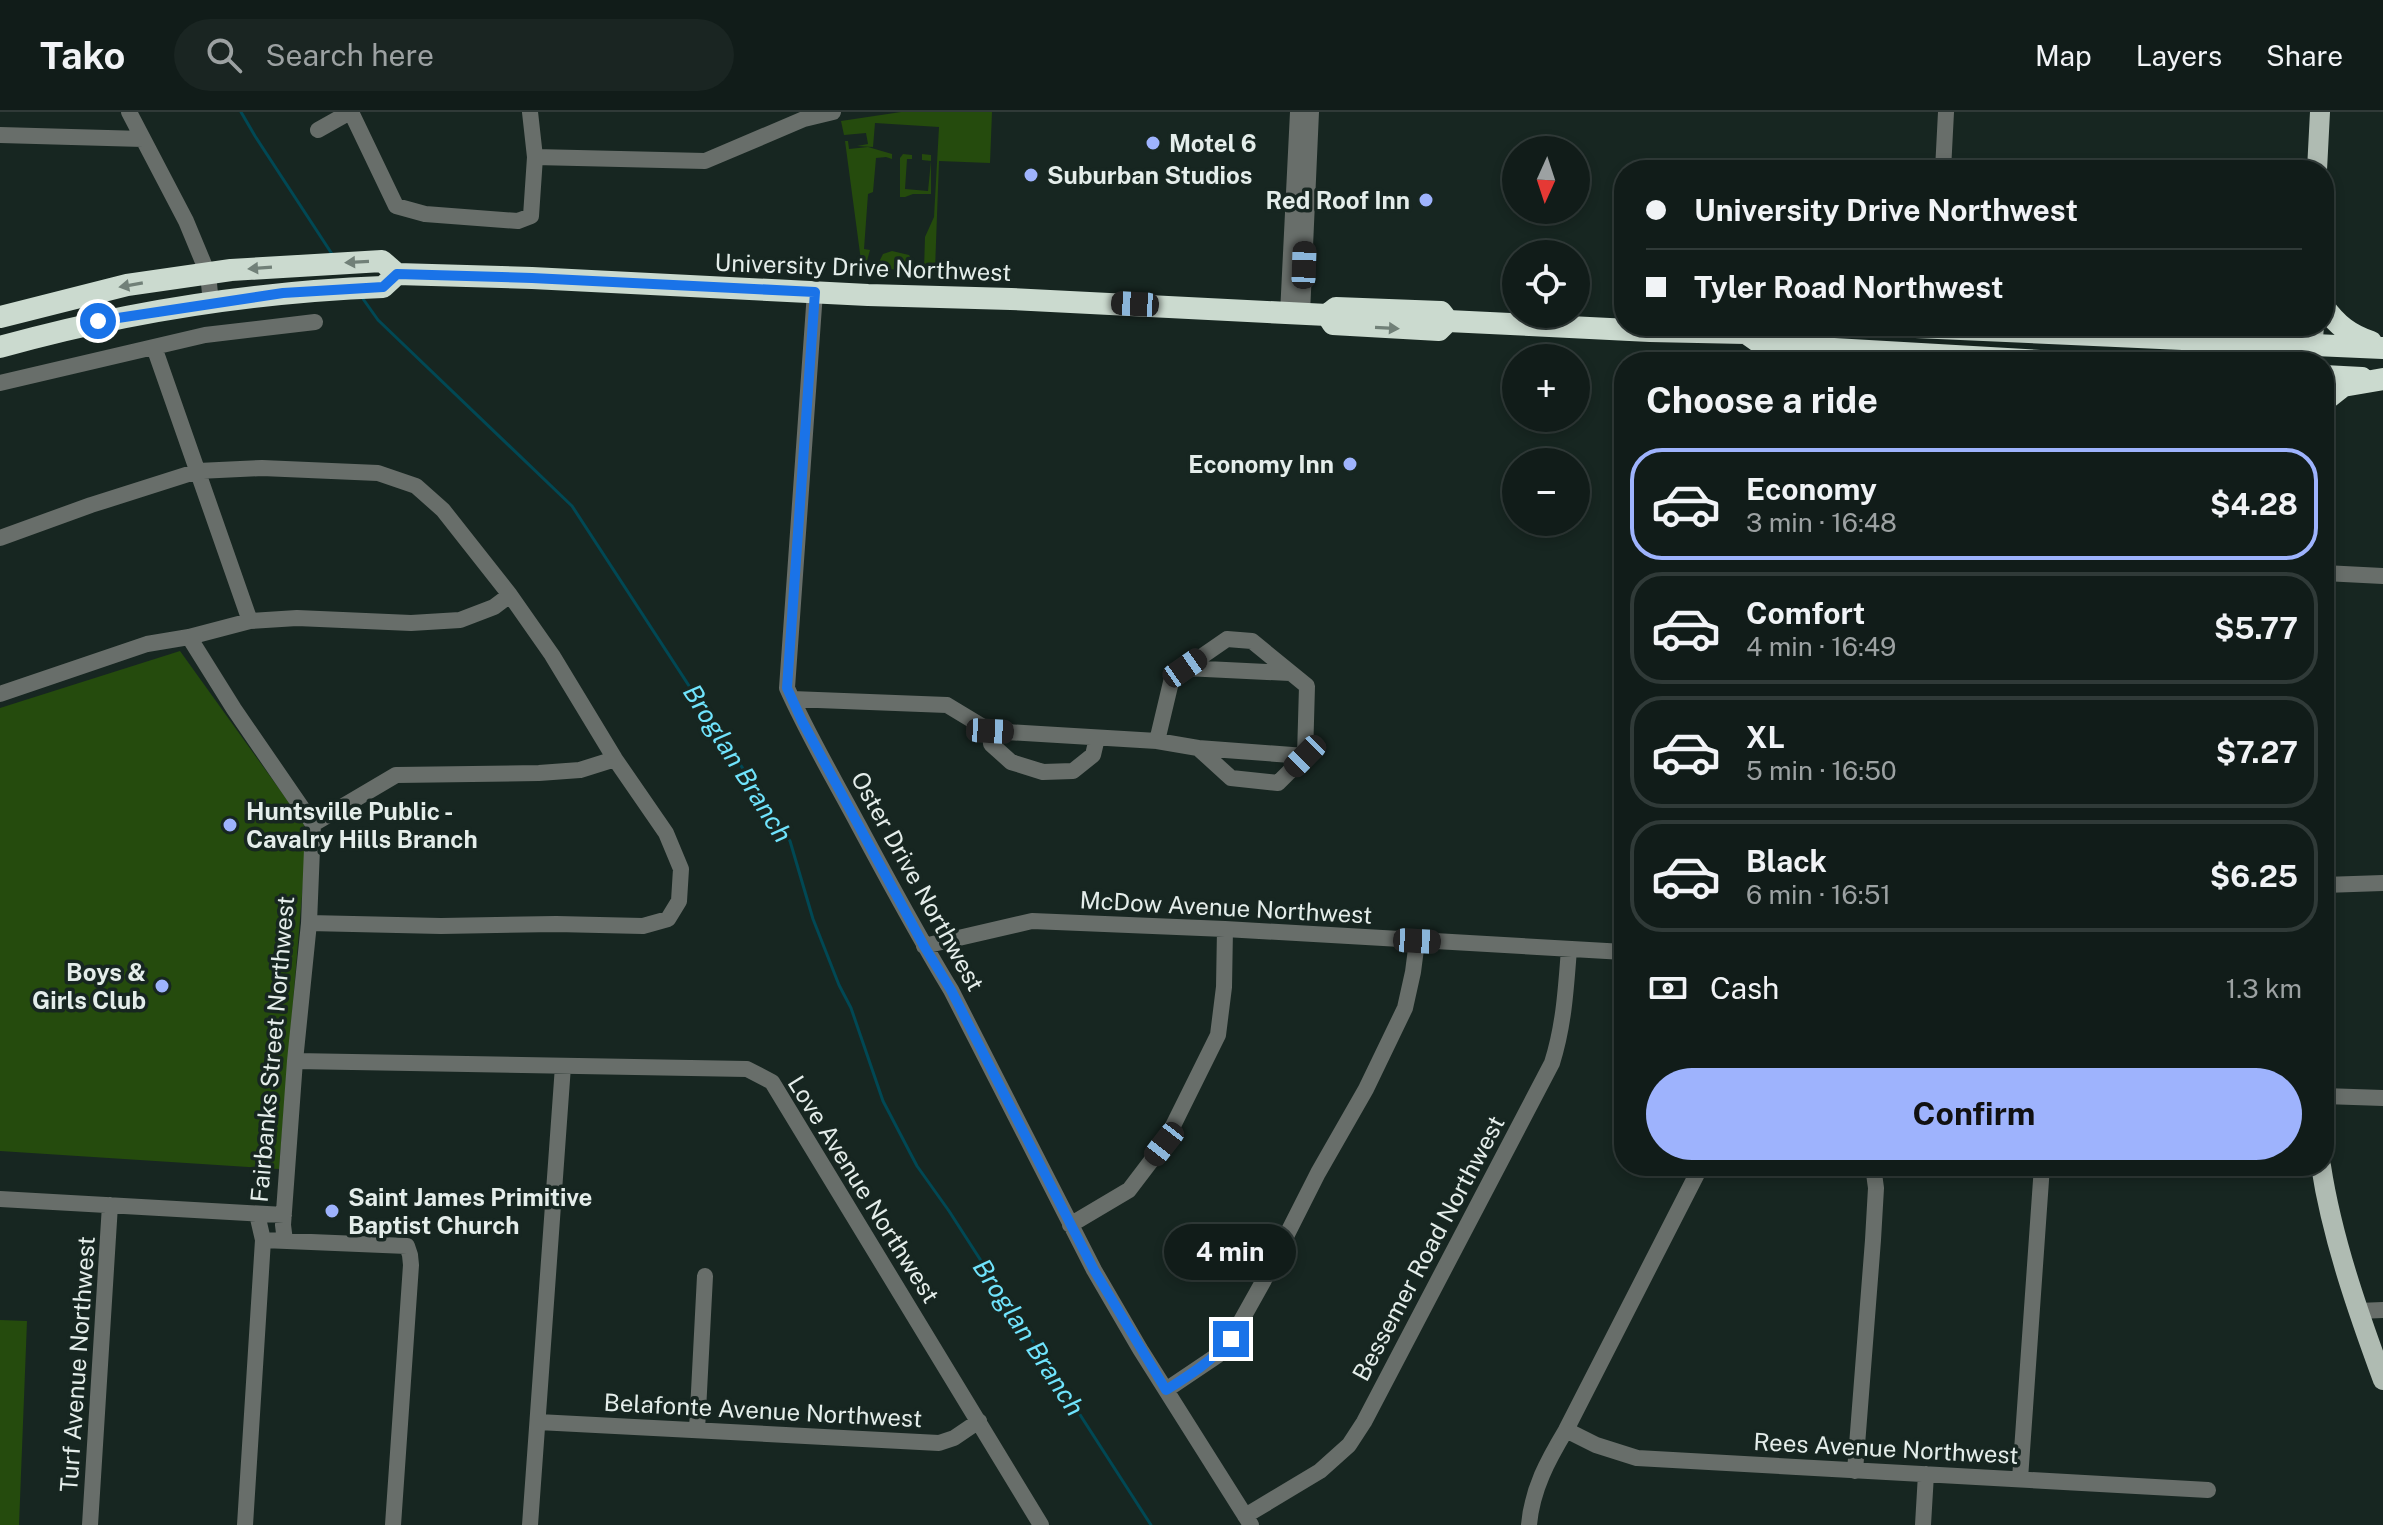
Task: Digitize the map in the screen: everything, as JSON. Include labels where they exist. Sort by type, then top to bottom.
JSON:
[{"type":"highway","name":"University Drive Northwest","points":[[0,317],[127,285],[312,264],[382,261],[397,274],[1203,307],[1327,315],[1333,324],[1409,329],[1439,330],[1448,321],[1614,329]]},
{"type":"highway","name":"University Drive Northwest","points":[[0,347],[98,321],[211,303],[318,289],[383,287],[397,274]]},
{"type":"highway","points":[[2334,319],[2354,336],[2383,348]]},
{"type":"highway","name":"University Drive Northwest","points":[[1756,336],[1763,345],[1884,352]]},
{"type":"highway","points":[[2125,336],[2383,348]]},
{"type":"highway","points":[[2251,342],[2260,336]]},
{"type":"highway","points":[[2334,377],[2383,379]]},
{"type":"highway","points":[[2334,393],[2343,386],[2383,379]]},
{"type":"main road","points":[[2318,160],[2320,112]]},
{"type":"main road","points":[[2323,1176],[2328,1206],[2358,1311],[2383,1380]]},
{"type":"street","points":[[129,112],[186,221],[208,274],[211,303]]},
{"type":"street","points":[[318,130],[351,112],[396,206],[425,214],[518,221],[531,216],[535,157],[530,112]]},
{"type":"street","points":[[535,157],[705,161],[803,116],[833,112]]},
{"type":"street","points":[[1295,314],[1298,112]]},
{"type":"street","points":[[1295,314],[1311,112]]},
{"type":"street","points":[[1944,160],[1946,112]]},
{"type":"street","points":[[0,135],[143,139]]},
{"type":"street","name":"Oster Drive Northwest","points":[[815,292],[787,688],[924,946],[951,990],[1094,1270],[1248,1521]]},
{"type":"street","points":[[0,383],[205,335],[315,322]]},
{"type":"street","points":[[154,347],[250,621]]},
{"type":"street","points":[[0,538],[198,471],[262,468],[378,473],[416,486],[443,510],[510,595],[552,655],[615,759],[666,833],[681,869],[679,901],[668,919],[643,926],[309,923]]},
{"type":"street","points":[[2334,574],[2383,576]]},
{"type":"street","points":[[0,694],[147,644],[250,621],[297,618],[411,623],[460,620],[494,607],[510,595]]},
{"type":"street","points":[[189,637],[313,824],[396,775],[539,773],[580,770],[615,759]]},
{"type":"street","points":[[1157,741],[1171,682],[1185,668],[1227,639],[1252,641],[1307,686],[1305,756],[1278,783],[1231,778],[1198,748]]},
{"type":"street","points":[[1185,668],[1290,673]]},
{"type":"street","points":[[792,699],[947,705],[990,731],[1157,741],[1198,748],[1305,756]]},
{"type":"street","points":[[990,731],[991,744],[1011,762],[1043,772],[1073,771],[1093,755],[1097,738]]},
{"type":"street","name":"Fairbanks Street Northwest","points":[[245,1525],[263,1240],[257,1214],[284,1215],[309,923],[313,824]]},
{"type":"street","points":[[2334,885],[2383,883]]},
{"type":"street","name":"McDow Avenue Northwest","points":[[924,946],[1032,921],[1614,951]]},
{"type":"street","points":[[1070,1225],[1129,1190],[1164,1144],[1218,1035],[1224,987],[1225,929]]},
{"type":"street","points":[[1166,1390],[1218,1355],[1231,1339],[1366,1089],[1405,1008],[1417,941]]},
{"type":"street","name":"Bessemer Road Northwest","points":[[1248,1521],[1320,1471],[1349,1445],[1364,1422],[1552,1063],[1561,1033],[1569,949]]},
{"type":"street","name":"Love Avenue Northwest","points":[[295,1061],[747,1069],[772,1082],[1041,1525]]},
{"type":"street","points":[[530,1525],[563,1066]]},
{"type":"street","points":[[2334,1096],[2383,1098]]},
{"type":"street","points":[[1529,1525],[1531,1505],[1541,1474],[1696,1176]]},
{"type":"street","points":[[1855,1471],[1873,1240],[1874,1176]]},
{"type":"street","points":[[2020,1479],[2041,1176]]},
{"type":"street","points":[[0,1199],[257,1214]]},
{"type":"street","name":"Turf Avenue Northwest","points":[[90,1525],[110,1205]]},
{"type":"street","points":[[284,1215],[285,1241]]},
{"type":"street","points":[[263,1240],[407,1246],[411,1265],[393,1525]]},
{"type":"street","points":[[697,1430],[705,1276]]},
{"type":"street","points":[[2358,1311],[2383,1310]]},
{"type":"street","name":"Belafonte Avenue Northwest","points":[[538,1422],[939,1443],[954,1438],[979,1421]]},
{"type":"street","name":"Rees Avenue Northwest","points":[[1566,1430],[1596,1445],[1637,1458],[2208,1490]]},
{"type":"street","points":[[1923,1525],[1926,1474]]},
{"type":"green space","points":[[901,112],[992,112],[990,163],[939,161],[935,270],[924,270],[925,237],[934,217],[939,127],[875,123],[873,147],[857,146],[868,144],[866,133],[844,135],[841,121]]},
{"type":"green space","points":[[845,141],[848,141],[849,149],[868,147],[892,154],[892,159],[876,158],[873,192],[868,194],[864,249],[870,250],[865,268],[862,268]]},
{"type":"green space","points":[[903,154],[912,155],[912,159],[907,159],[905,189],[928,191],[931,161],[931,194],[900,197],[900,158]]},
{"type":"green space","points":[[922,154],[931,155],[931,161],[922,160]]},
{"type":"green space","points":[[892,251],[909,255],[913,261],[909,270],[883,269],[880,260],[883,254]]},
{"type":"green space","points":[[180,651],[303,822],[307,836],[279,1169],[0,1151],[0,708]]},
{"type":"green space","points":[[0,1320],[27,1321],[19,1525],[0,1525]]},
{"type":"waterway","name":"Broglan Branch","points":[[241,112],[332,254]]},
{"type":"waterway","name":"Broglan Branch","points":[[361,296],[378,320],[572,506],[790,841],[813,919],[851,1008],[883,1101],[917,1166],[1151,1525]]},
{"type":"place","name":"Motel 6","points":[[1153,143]]},
{"type":"place","name":"Suburban Studios","points":[[1031,175]]},
{"type":"place","name":"Red Roof Inn","points":[[1426,200]]},
{"type":"place","name":"Economy Inn","points":[[1350,464]]},
{"type":"place","name":"Huntsville Public - Cavalry Hills Branch","points":[[230,825]]},
{"type":"place","name":"Boys & Girls Club","points":[[162,986]]},
{"type":"place","name":"Saint James Primitive Baptist Church","points":[[332,1211]]},
{"type":"route","points":[[98,321],[283,293],[383,287],[397,274],[815,292],[787,688],[924,946],[951,990],[1094,1270],[1166,1390],[1218,1355],[1231,1339]]}]
